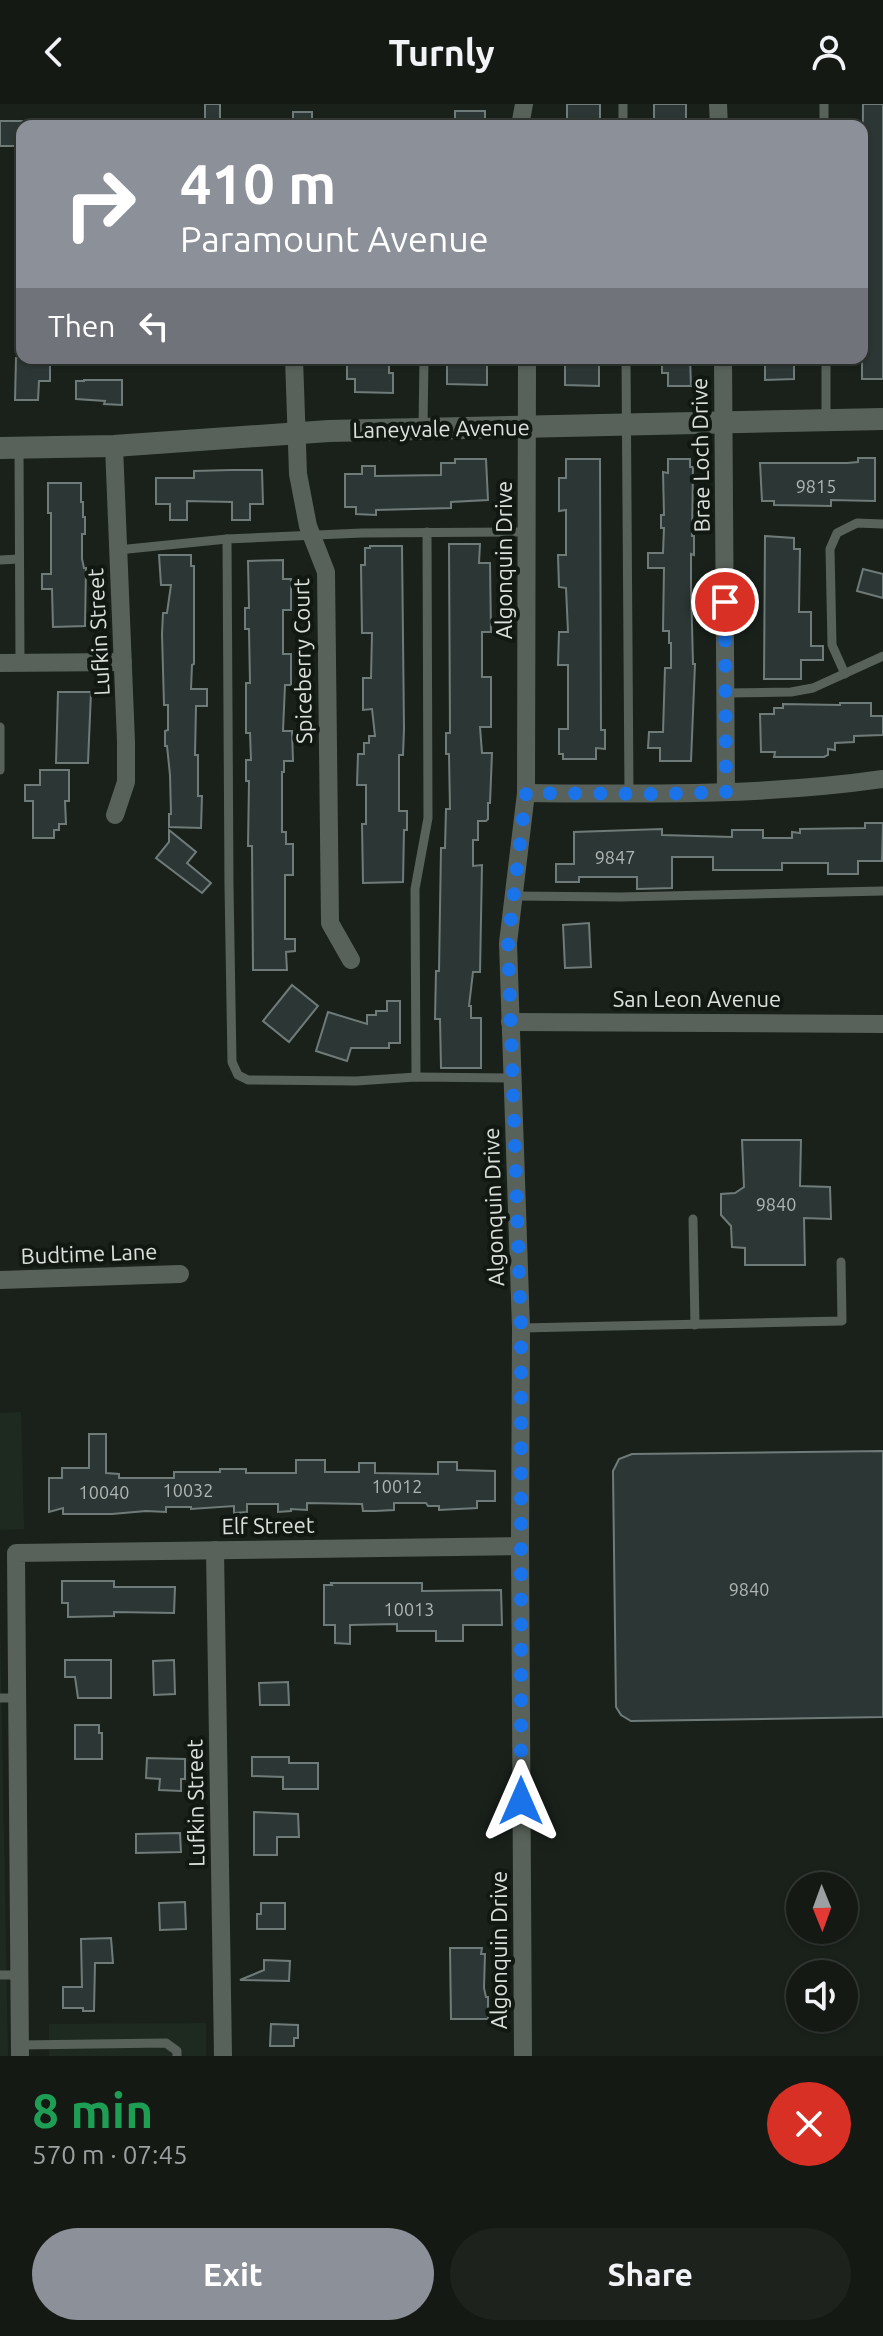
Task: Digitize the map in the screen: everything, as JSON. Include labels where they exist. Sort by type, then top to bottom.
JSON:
[{"type":"street","name":"Spiceberry Court","points":[[294,364],[298,474],[312,535],[326,572],[330,923],[351,960]]},
{"type":"street","name":"Algonquin Drive","points":[[523,2056],[521,1328],[508,943],[526,793],[527,364]]},
{"type":"street","name":"Brae Loch Drive","points":[[723,364],[726,792]]},
{"type":"street","name":"Laneyvale Avenue","points":[[10,447],[114,446],[329,431],[883,419]]},
{"type":"street","name":"Lufkin Street","points":[[114,446],[126,782],[115,815]]},
{"type":"street","points":[[0,663],[123,662]]},
{"type":"street","points":[[526,793],[726,792],[833,786],[883,779]]},
{"type":"street","name":"San Leon Avenue","points":[[510,1022],[883,1024]]},
{"type":"street","name":"Budtime Lane","points":[[0,1280],[180,1274]]},
{"type":"street","name":"Elf Street","points":[[9,1698],[16,1553],[520,1546]]},
{"type":"street","name":"Lufkin Street","points":[[215,1550],[223,2056]]},
{"type":"street","points":[[9,1698],[20,2051]]},
{"type":"lane","points":[[423,429],[424,364]]},
{"type":"lane","points":[[626,364],[629,794]]},
{"type":"lane","points":[[826,364],[826,420]]},
{"type":"lane","points":[[10,447],[19,559],[20,663]]},
{"type":"lane","points":[[845,674],[832,645],[830,549],[837,533],[857,523],[883,524]]},
{"type":"lane","points":[[416,1077],[415,889],[428,818],[427,532]]},
{"type":"lane","points":[[118,550],[227,539],[312,535],[527,532]]},
{"type":"lane","points":[[227,539],[232,1062],[238,1075],[248,1080],[511,1078]]},
{"type":"lane","points":[[0,560],[19,559]]},
{"type":"lane","points":[[726,693],[791,692],[813,688],[883,656]]},
{"type":"lane","points":[[0,727],[0,770]]},
{"type":"lane","points":[[513,896],[621,897],[883,891]]},
{"type":"lane","points":[[693,1219],[695,1325]]},
{"type":"lane","points":[[521,1328],[842,1321],[841,1262]]},
{"type":"lane","points":[[0,1975],[19,1975]]},
{"type":"lane","points":[[20,2051],[95,2044],[166,2043],[177,2051],[177,2056]]},
{"type":"lane","points":[[95,2044],[95,2056]]},
{"type":"shaded area","points":[[21,1412],[24,1529],[0,1530],[0,1413]]},
{"type":"shaded area","points":[[0,1621],[8,2056],[0,2056]]},
{"type":"shaded area","points":[[206,2023],[206,2056],[49,2056],[49,2024]]},
{"type":"building","points":[[205,104],[220,104],[220,120],[205,120]]},
{"type":"building","points":[[567,104],[600,104],[600,120],[567,120]]},
{"type":"building","points":[[654,104],[686,104],[686,119],[654,120]]},
{"type":"building","points":[[863,104],[883,104],[883,379],[862,379],[862,364],[868,364],[868,120],[863,120]]},
{"type":"building","points":[[455,111],[485,111],[485,120],[455,120]]},
{"type":"building","points":[[293,112],[312,112],[312,120],[293,120]]},
{"type":"building","points":[[0,121],[16,121],[16,146],[0,146]]},
{"type":"building","points":[[16,358],[16,364],[50,364],[50,381],[39,381],[38,400],[15,400]]},
{"type":"building","points":[[347,364],[389,364],[389,373],[393,373],[393,393],[355,392],[355,379],[347,379]]},
{"type":"building","points":[[447,364],[487,364],[487,385],[447,384]]},
{"type":"building","points":[[565,364],[599,364],[599,386],[565,385]]},
{"type":"building","points":[[662,364],[690,364],[691,386],[668,386],[668,373],[662,373]]},
{"type":"building","points":[[765,364],[794,364],[794,379],[765,380]]},
{"type":"building","points":[[122,380],[122,405],[76,399],[76,381]]},
{"type":"building","points":[[858,458],[875,458],[875,501],[831,500],[831,506],[774,505],[774,501],[762,501],[760,463],[847,463],[858,462]]},
{"type":"building","points":[[455,459],[486,459],[488,500],[451,502],[451,508],[376,510],[376,515],[356,514],[356,507],[345,507],[345,474],[362,474],[362,466],[375,466],[375,476],[441,475],[441,463],[455,463]]},
{"type":"building","points":[[566,459],[600,459],[601,730],[605,730],[605,749],[596,748],[596,759],[563,759],[563,754],[559,754],[559,729],[568,729],[568,665],[558,665],[559,632],[568,632],[566,588],[559,587],[558,555],[566,555],[566,510],[559,511],[559,478],[566,478]]},
{"type":"building","points":[[668,459],[690,459],[690,467],[693,467],[694,555],[691,554],[691,585],[695,664],[691,761],[660,761],[660,748],[648,748],[649,732],[663,732],[665,668],[671,668],[669,631],[663,631],[664,568],[648,568],[648,553],[663,553],[663,472],[668,473]]},
{"type":"building","points":[[262,470],[263,504],[250,504],[250,520],[232,520],[232,502],[187,501],[187,520],[170,520],[170,504],[156,504],[156,478],[194,478],[194,471]]},
{"type":"building","points":[[48,483],[81,483],[85,517],[82,559],[86,568],[85,626],[53,627],[52,589],[42,589],[42,574],[51,574]]},
{"type":"building","points":[[765,536],[794,538],[794,549],[800,549],[799,612],[811,612],[811,646],[823,646],[823,660],[801,660],[801,679],[764,679]]},
{"type":"building","points":[[449,544],[480,544],[479,563],[490,563],[491,632],[482,632],[482,677],[491,677],[491,727],[480,727],[482,753],[492,753],[490,803],[488,819],[478,821],[478,840],[473,840],[473,866],[482,865],[480,972],[473,972],[469,1006],[471,1018],[481,1018],[481,1068],[441,1068],[440,1019],[435,1019],[441,848],[445,848],[446,809],[450,809],[449,754],[446,754],[446,733],[450,733]]},
{"type":"building","points":[[402,546],[404,729],[403,755],[399,755],[399,811],[407,811],[403,882],[363,883],[362,824],[366,824],[366,785],[357,785],[358,754],[364,754],[364,743],[369,743],[369,736],[375,736],[372,709],[363,710],[363,678],[371,678],[372,633],[362,633],[361,565],[365,565],[365,548]]},
{"type":"building","points":[[159,555],[191,555],[191,566],[194,566],[191,689],[207,689],[207,706],[196,706],[195,755],[198,755],[198,796],[202,796],[201,828],[169,827],[170,775],[165,746],[168,705],[164,705],[162,634],[163,613],[167,613],[171,585],[161,585]]},
{"type":"building","points":[[283,560],[283,579],[291,579],[291,610],[283,610],[283,654],[291,654],[291,685],[285,685],[283,731],[292,731],[293,761],[284,761],[282,772],[282,832],[286,832],[286,844],[293,844],[293,875],[285,875],[285,939],[295,939],[295,951],[286,952],[287,970],[253,970],[252,846],[248,846],[249,781],[246,781],[246,760],[251,760],[250,733],[246,733],[246,683],[250,683],[249,629],[245,629],[245,608],[249,608],[248,561]]},
{"type":"building","points":[[863,569],[883,574],[883,598],[857,591]]},
{"type":"building","points":[[58,692],[91,692],[88,763],[56,763]]},
{"type":"building","points":[[871,703],[871,716],[883,716],[883,735],[854,736],[854,742],[835,743],[835,750],[828,749],[828,755],[824,757],[774,757],[775,752],[761,752],[760,714],[774,714],[774,708],[783,708],[783,704]]},
{"type":"building","points":[[40,770],[69,770],[66,824],[59,824],[59,830],[54,830],[54,838],[33,838],[33,801],[25,801],[25,785],[40,785]]},
{"type":"building","points":[[865,823],[883,823],[882,861],[858,861],[858,874],[828,874],[828,863],[782,863],[782,870],[713,870],[713,857],[672,857],[672,888],[637,889],[637,877],[579,877],[579,882],[556,882],[556,864],[574,864],[574,832],[662,829],[662,835],[732,837],[732,830],[763,830],[763,838],[792,838],[792,832],[800,833],[800,829],[865,828]]},
{"type":"building","points":[[169,830],[196,852],[187,863],[211,883],[202,893],[156,858],[169,842]]},
{"type":"building","points":[[589,923],[591,967],[565,968],[563,925]]},
{"type":"building","points":[[292,985],[318,1006],[289,1042],[263,1021]]},
{"type":"building","points":[[387,1001],[400,1001],[400,1043],[389,1043],[389,1048],[351,1048],[347,1061],[316,1051],[328,1012],[367,1024],[367,1015],[387,1011]]},
{"type":"building","points":[[742,1140],[801,1140],[800,1186],[830,1187],[831,1219],[804,1218],[805,1265],[745,1265],[745,1248],[732,1247],[731,1226],[721,1215],[721,1194],[735,1193],[744,1187]]},
{"type":"building","points":[[89,1434],[106,1434],[106,1473],[119,1474],[119,1478],[174,1478],[174,1472],[220,1472],[220,1469],[246,1469],[246,1473],[296,1473],[296,1460],[325,1460],[325,1472],[359,1472],[359,1463],[375,1463],[375,1473],[438,1474],[438,1462],[457,1462],[457,1470],[495,1471],[495,1501],[477,1501],[477,1508],[439,1510],[439,1506],[428,1506],[426,1503],[394,1503],[394,1510],[363,1511],[362,1504],[307,1503],[307,1510],[278,1512],[278,1504],[247,1504],[247,1512],[234,1513],[234,1506],[166,1507],[166,1512],[112,1514],[63,1514],[63,1508],[49,1512],[49,1478],[62,1478],[62,1468],[89,1468]]},
{"type":"building","points":[[883,1451],[883,1717],[631,1721],[621,1715],[616,1707],[613,1471],[619,1459],[632,1454]]},
{"type":"building","points":[[62,1581],[114,1581],[114,1587],[175,1587],[174,1613],[114,1612],[114,1616],[68,1617],[68,1603],[62,1603]]},
{"type":"building","points":[[422,1583],[422,1591],[501,1590],[502,1625],[463,1625],[463,1641],[436,1641],[436,1631],[397,1631],[397,1624],[350,1625],[350,1644],[335,1643],[335,1625],[324,1625],[324,1585]]},
{"type":"building","points":[[65,1660],[111,1660],[111,1698],[78,1698],[75,1677],[65,1677]]},
{"type":"building","points":[[174,1660],[175,1694],[154,1695],[153,1661]]},
{"type":"building","points":[[288,1682],[289,1705],[260,1705],[259,1683]]},
{"type":"building","points":[[75,1725],[99,1725],[102,1759],[75,1759]]},
{"type":"building","points":[[252,1757],[289,1757],[289,1763],[318,1763],[318,1789],[283,1789],[283,1777],[252,1776]]},
{"type":"building","points":[[147,1758],[185,1759],[185,1779],[181,1779],[181,1791],[159,1790],[160,1779],[146,1778]]},
{"type":"building","points":[[254,1812],[298,1814],[299,1837],[277,1837],[277,1855],[254,1855]]},
{"type":"building","points":[[180,1833],[181,1852],[136,1853],[136,1834]]},
{"type":"building","points":[[185,1902],[186,1929],[160,1930],[159,1903]]},
{"type":"building","points":[[261,1903],[285,1903],[285,1929],[257,1929]]},
{"type":"building","points":[[111,1938],[113,1963],[95,1963],[94,2011],[63,2008],[63,1987],[82,1987],[81,1939]]},
{"type":"building","points":[[450,1948],[482,1948],[481,1954],[485,1954],[484,1988],[488,1997],[488,2019],[451,2019]]},
{"type":"building","points":[[264,1960],[290,1961],[289,1981],[240,1980],[264,1970]]},
{"type":"building","points":[[271,2024],[298,2025],[298,2038],[294,2038],[294,2046],[270,2046]]},
{"type":"route","points":[[521,1801],[521,1328],[508,943],[526,793],[726,792],[725,602]]}]
